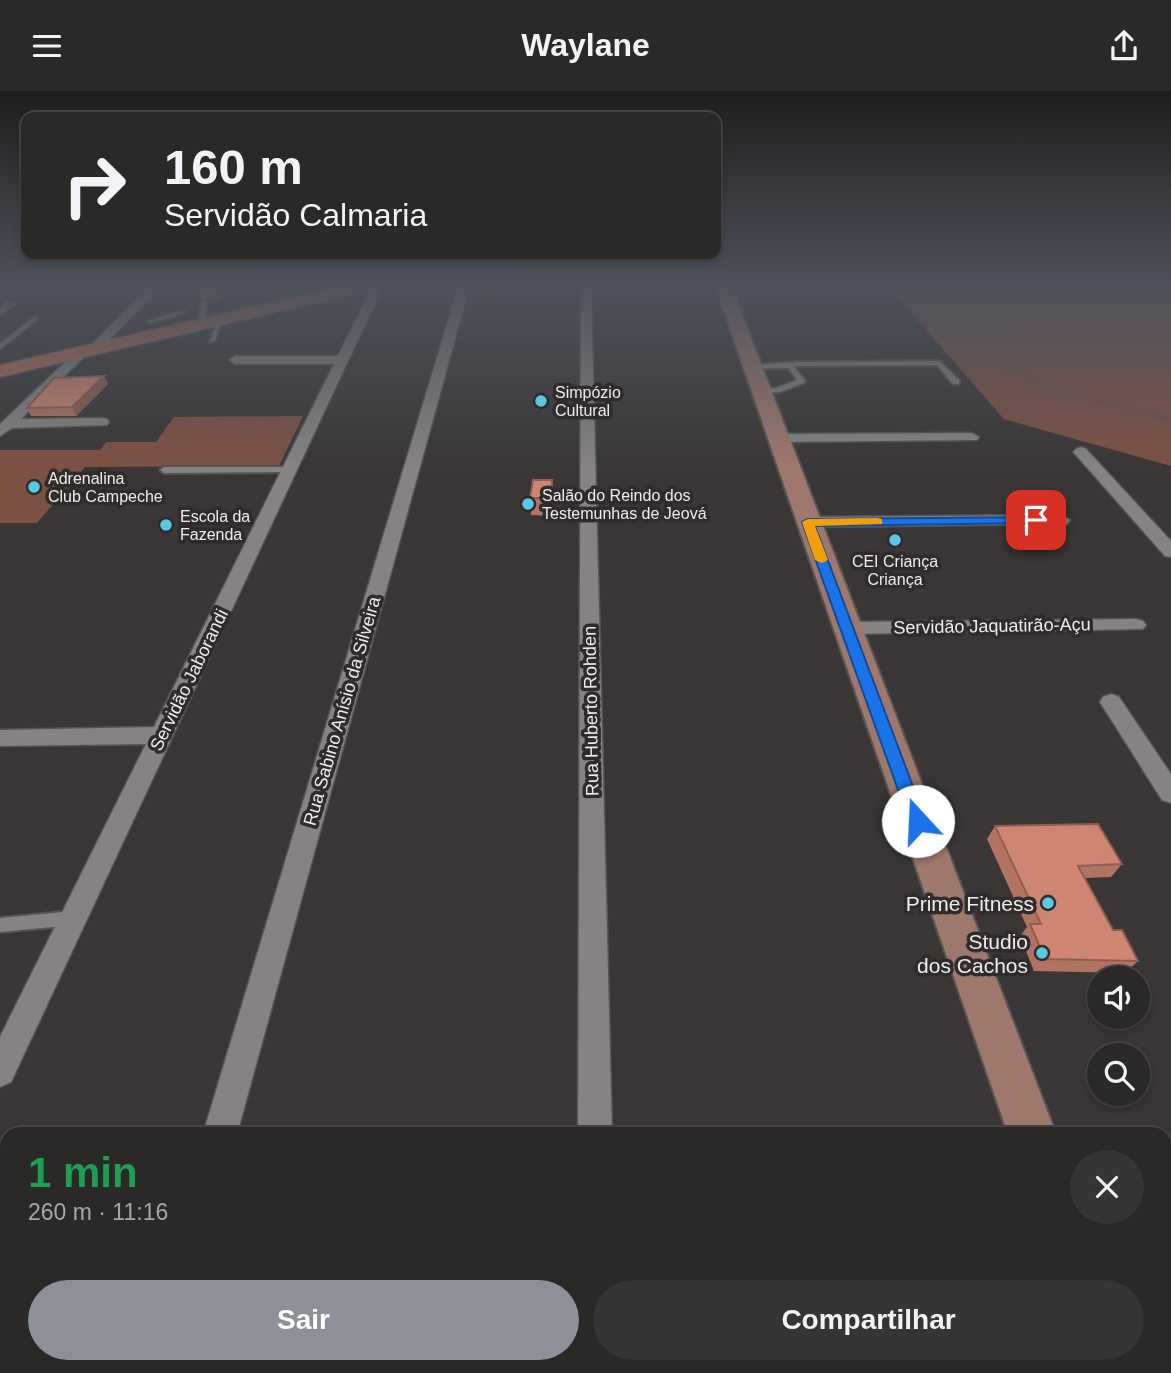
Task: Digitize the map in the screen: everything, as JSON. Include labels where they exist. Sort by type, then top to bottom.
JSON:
[{"type":"main road","points":[[0,370],[102,348]]},
{"type":"main road","points":[[745,348],[1029,1127]]},
{"type":"street","points":[[4,428],[91,348]]},
{"type":"street","name":"Servidão Jaborandi","points":[[0,1071],[349,348]]},
{"type":"street","name":"Rua Sabino Anísio da Silveira","points":[[222,1127],[447,348]]},
{"type":"street","name":"Rua Huberto Rohden","points":[[587,348],[595,1127]]},
{"type":"street","points":[[235,360],[343,360]]},
{"type":"street","points":[[4,428],[102,422]]},
{"type":"street","points":[[778,438],[972,437]]},
{"type":"street","points":[[1081,452],[1171,552]]},
{"type":"street","points":[[808,522],[1062,520]]},
{"type":"street","name":"Servidão Jaquatirão-Açu","points":[[847,628],[1136,625]]},
{"type":"street","points":[[1111,702],[1171,793]]},
{"type":"street","points":[[0,738],[162,735]]},
{"type":"lane","points":[[757,380],[797,364],[939,363],[956,382]]},
{"type":"lane","points":[[757,380],[777,390],[801,381],[790,366]]},
{"type":"lane","points":[[164,470],[290,470]]},
{"type":"lane","points":[[0,925],[74,918]]},
{"type":"shaded area","points":[[942,348],[1171,348],[1171,466],[1004,419]]},
{"type":"shaded area","points":[[303,416],[279,466],[85,467],[37,523],[0,523],[0,450],[100,450],[106,442],[156,442],[174,417]]},
{"type":"building","points":[[104,376],[72,407],[27,408],[54,378]]},
{"type":"building","points":[[533,480],[552,480],[551,498],[530,498]]},
{"type":"building","points":[[1098,824],[1122,864],[1078,866],[1113,930],[1122,930],[1138,961],[1045,959],[1030,924],[1041,924],[995,826]]},
{"type":"waterway","points":[[992,348],[998,362],[1047,387],[1134,410]]},
{"type":"waterway","points":[[1128,408],[1171,420]]},
{"type":"slow traffic","points":[[822,560],[808,522],[877,522]]},
{"type":"place","name":"Simpózio Cultural","points":[[541,401]]},
{"type":"place","name":"Adrenalina Club Campeche","points":[[34,487]]},
{"type":"place","name":"Salão do Reindo dos Testemunhas de Jeová","points":[[528,504]]},
{"type":"place","name":"Escola da Fazenda","points":[[166,525]]},
{"type":"place","name":"CEI Criança Criança","points":[[895,540]]},
{"type":"place","name":"Prime Fitness","points":[[1048,903]]},
{"type":"place","name":"Studio dos Cachos","points":[[1042,953]]},
{"type":"route","points":[[918,821],[808,522],[1036,520]]}]
